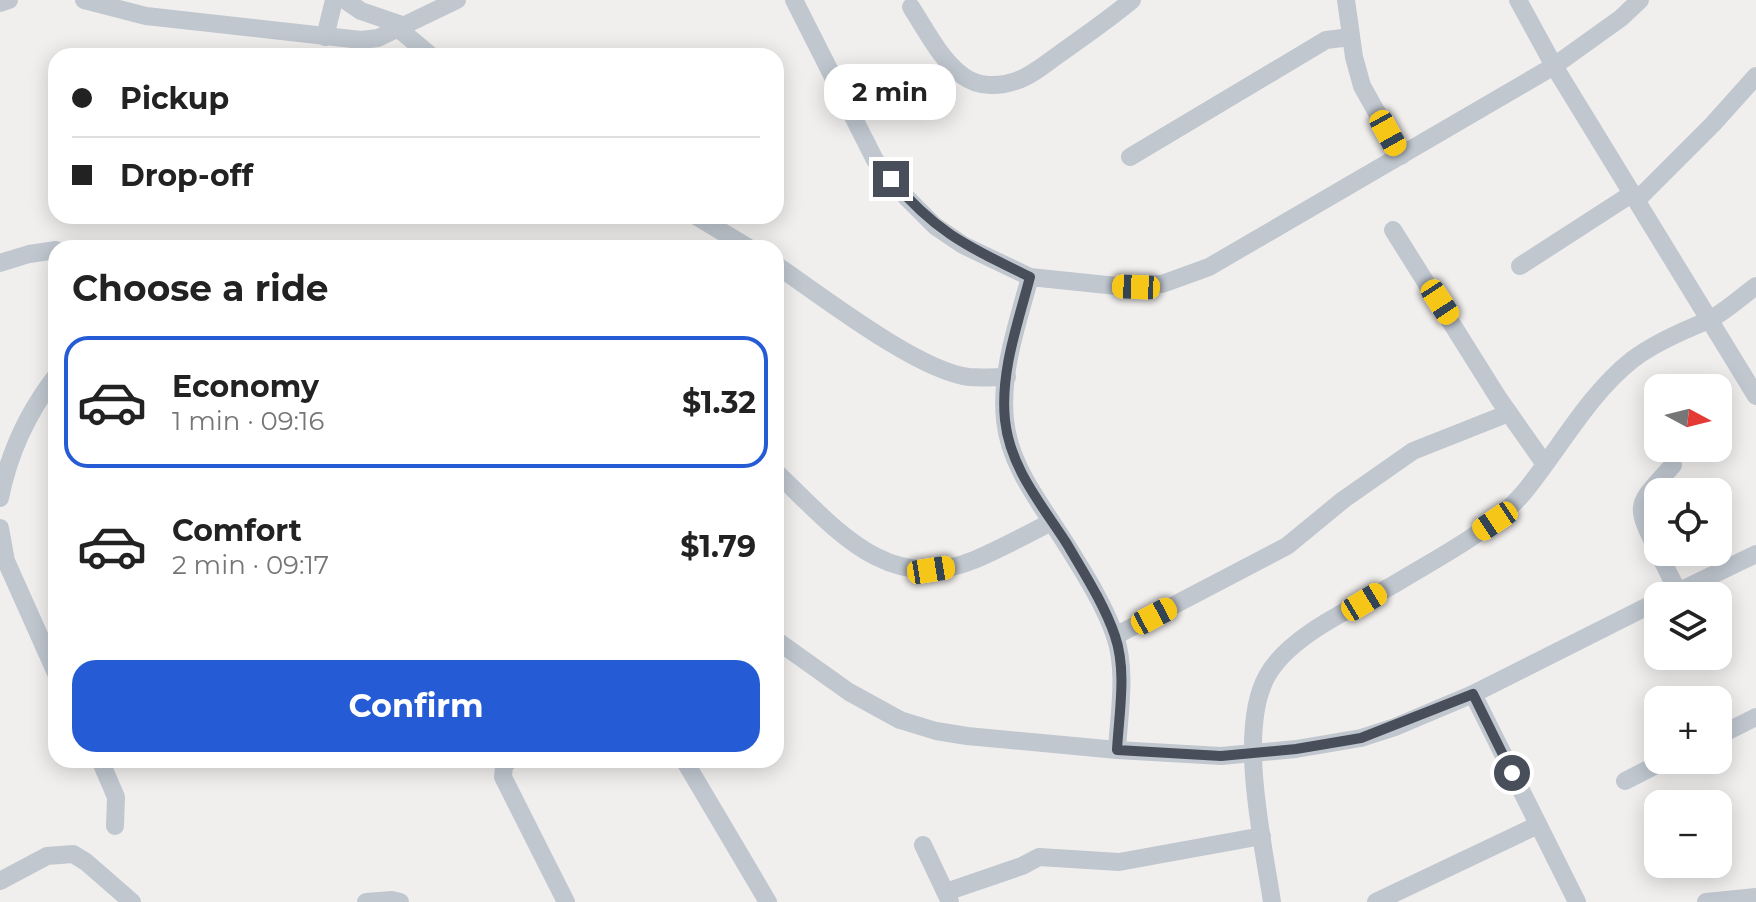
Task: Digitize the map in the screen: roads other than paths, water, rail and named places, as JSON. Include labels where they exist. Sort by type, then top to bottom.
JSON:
[{"type":"street","points":[[0,3],[9,0]]},
{"type":"street","points":[[84,0],[146,16],[361,40],[378,38],[457,0]]},
{"type":"street","points":[[325,37],[334,0]]},
{"type":"street","points":[[345,0],[361,11],[402,28],[423,48]]},
{"type":"street","points":[[794,0],[875,160],[935,226],[963,245],[1030,277],[1117,286],[1162,284],[1209,267],[1554,66],[1621,18],[1640,0]]},
{"type":"street","points":[[911,7],[949,63],[964,77],[992,86],[1032,74],[1132,0]]},
{"type":"street","points":[[1346,0],[1362,86],[1401,156]]},
{"type":"street","points":[[1518,0],[1554,66],[1756,396]]},
{"type":"street","points":[[1130,157],[1326,40],[1351,37]]},
{"type":"street","points":[[1520,266],[1635,196],[1713,124],[1756,76]]},
{"type":"street","points":[[709,224],[736,240]]},
{"type":"street","points":[[1393,230],[1544,463]]},
{"type":"street","points":[[0,263],[48,251]]},
{"type":"street","points":[[784,270],[857,320],[934,366],[968,377],[1007,377]]},
{"type":"street","points":[[1030,277],[1007,377],[1005,421],[1011,450],[1022,475],[1104,611],[1115,636],[1122,662],[1117,750]]},
{"type":"street","points":[[1272,902],[1253,752],[1259,695],[1279,657],[1309,634],[1495,521],[1526,490],[1588,408],[1633,360],[1693,325],[1709,320],[1756,286]]},
{"type":"street","points":[[1,487],[23,428],[48,389]]},
{"type":"street","points":[[1115,636],[1287,546],[1343,500],[1413,451],[1509,413]]},
{"type":"street","points":[[1662,478],[1673,465]]},
{"type":"street","points":[[784,480],[829,524],[873,557],[906,568],[931,570],[972,561],[1051,522]]},
{"type":"street","points":[[1644,500],[1641,516],[1644,522]]},
{"type":"street","points":[[0,528],[6,561],[48,655]]},
{"type":"street","points":[[1698,582],[1756,554]]},
{"type":"street","points":[[784,646],[849,692],[900,720],[936,731],[1117,750],[1221,756],[1296,749],[1361,738],[1473,694],[1644,608]]},
{"type":"street","points":[[1473,694],[1577,902]]},
{"type":"street","points":[[1732,729],[1756,717]]},
{"type":"street","points":[[103,768],[116,797],[115,826]]},
{"type":"street","points":[[504,768],[503,777],[566,902]]},
{"type":"street","points":[[689,768],[768,902]]},
{"type":"street","points":[[1625,781],[1644,771]]},
{"type":"street","points":[[1376,902],[1538,825]]},
{"type":"street","points":[[923,845],[948,897],[1039,857],[1119,862],[1262,836]]},
{"type":"street","points":[[0,881],[47,856],[73,854],[132,902]]},
{"type":"street","points":[[1706,902],[1756,897]]},
{"type":"street","points":[[366,902],[400,902]]}]
